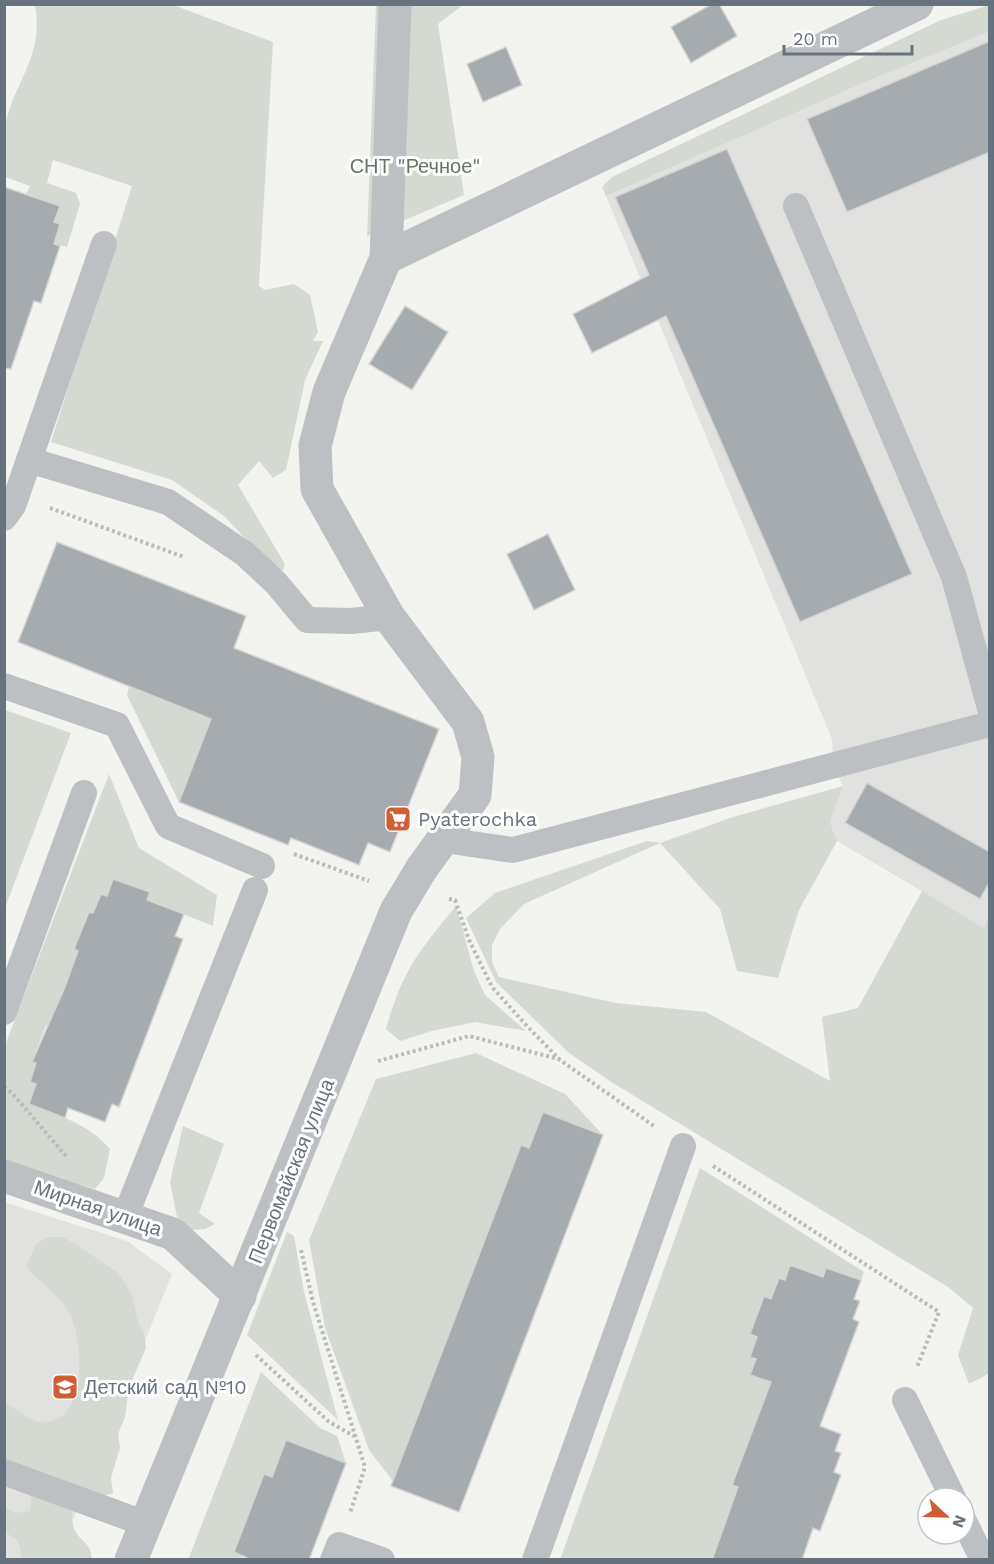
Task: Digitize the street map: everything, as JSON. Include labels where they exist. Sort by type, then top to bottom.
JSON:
[{"type":"street","points":[[389,617],[317,489],[315,446],[329,392],[386,258],[395,4]]},
{"type":"street","points":[[386,258],[917,4]]},
{"type":"street","name":"Первомайская улица","points":[[131,1560],[396,911],[422,868],[475,795],[478,757],[468,722],[389,617]]},
{"type":"street","name":"Мирная улица","points":[[4,1176],[173,1234],[240,1296]]},
{"type":"lane","points":[[796,207],[954,577],[990,708]]},
{"type":"lane","points":[[9,512],[104,244]]},
{"type":"lane","points":[[29,460],[168,502],[215,531],[276,583],[307,620],[351,621],[389,617]]},
{"type":"lane","points":[[4,686],[117,725],[168,826],[259,878],[125,1217]]},
{"type":"lane","points":[[444,840],[513,850],[990,724]]},
{"type":"lane","points":[[4,1012],[84,793]]},
{"type":"lane","points":[[535,1560],[683,1146]]},
{"type":"lane","points":[[905,1400],[947,1486]]},
{"type":"lane","points":[[4,1472],[146,1524]]},
{"type":"lane","points":[[976,1546],[983,1560]]},
{"type":"lane","points":[[336,1552],[382,1560]]},
{"type":"path","points":[[9,512],[54,508],[192,560],[215,531]]},
{"type":"path","points":[[316,862],[353,877]]},
{"type":"path","points":[[330,1074],[469,1036],[560,1060]]},
{"type":"path","points":[[4,1087],[72,1162]]},
{"type":"path","points":[[301,1246],[313,1302],[365,1467],[336,1552]]},
{"type":"path","points":[[227,1326],[328,1421],[354,1436]]},
{"type":"shaded area","points":[[989,32],[990,916],[984,928],[837,841],[830,822],[843,786],[833,765],[832,739],[606,196],[882,75]]},
{"type":"shaded area","name":"Детский сад №10","points":[[4,1202],[127,1241],[172,1274],[57,1559],[5,1559]]},
{"type":"green space","points":[[35,5],[173,5],[273,42],[259,286],[265,290],[294,284],[310,295],[318,332],[313,341],[323,341],[305,380],[286,470],[273,478],[259,461],[238,485],[285,564],[283,570],[275,570],[224,516],[172,480],[51,442],[132,186],[53,160],[47,183],[76,193],[80,204],[67,247],[54,244],[60,225],[54,222],[60,206],[26,194],[30,186],[5,177],[4,132],[10,109],[36,40]]},
{"type":"green space","name":"СНТ \"Речное\"","points":[[376,5],[463,5],[438,24],[464,195],[367,236]]},
{"type":"green space","points":[[990,5],[989,32],[882,75],[606,196],[602,187],[612,177],[941,20]]},
{"type":"green space","points":[[129,687],[211,719],[179,802],[127,695]]},
{"type":"green space","points":[[4,710],[71,733],[5,908]]},
{"type":"green space","points":[[109,774],[139,848],[217,895],[213,926],[147,900],[149,892],[114,879],[107,896],[101,894],[93,913],[88,912],[74,949],[80,951],[51,1026],[46,1025],[32,1061],[36,1063],[30,1081],[36,1084],[29,1103],[83,1127],[110,1149],[104,1178],[95,1189],[16,1167],[5,1160],[4,1048]]},
{"type":"green space","points":[[843,786],[830,822],[837,841],[799,910],[778,978],[737,971],[720,909],[660,843],[733,817]]},
{"type":"green space","points":[[647,841],[660,843],[524,904],[500,929],[492,945],[492,962],[499,977],[616,1003],[706,1012],[830,1081],[822,1017],[858,1008],[922,891],[984,928],[989,916],[990,1373],[969,1384],[958,1355],[973,1308],[948,1287],[613,1083],[569,1053],[496,982],[466,918],[495,893]]},
{"type":"green space","points":[[456,906],[474,971],[485,995],[526,1031],[475,1022],[432,1031],[400,1041],[386,1029],[398,992],[422,949]]},
{"type":"green space","points":[[476,1053],[565,1094],[603,1135],[543,1112],[399,1489],[369,1450],[325,1328],[309,1240],[376,1079]]},
{"type":"green space","points":[[183,1126],[224,1144],[199,1213],[215,1224],[205,1229],[192,1230],[177,1217],[170,1182]]},
{"type":"green space","points":[[700,1168],[864,1272],[861,1280],[826,1268],[823,1277],[791,1265],[785,1280],[778,1278],[771,1299],[765,1296],[750,1334],[757,1337],[750,1357],[756,1359],[750,1375],[782,1386],[732,1485],[738,1487],[718,1559],[560,1560]]},
{"type":"green space","points":[[287,1232],[294,1236],[304,1292],[338,1420],[247,1335]]},
{"type":"green space","points":[[47,1237],[62,1237],[74,1243],[118,1273],[132,1294],[146,1348],[129,1387],[125,1417],[118,1434],[120,1448],[111,1478],[113,1493],[72,1505],[74,1527],[90,1549],[92,1559],[21,1559],[18,1543],[5,1533],[5,1508],[16,1513],[30,1511],[31,1497],[24,1481],[5,1473],[4,1402],[32,1420],[53,1421],[65,1413],[73,1399],[78,1382],[78,1345],[70,1314],[56,1295],[26,1267],[36,1244]]},
{"type":"green space","points":[[261,1372],[320,1428],[337,1436],[346,1463],[286,1441],[272,1477],[264,1474],[234,1552],[242,1556],[241,1559],[188,1560]]},
{"type":"building","points":[[712,4],[719,4],[737,36],[691,63],[671,27]]},
{"type":"building","points":[[990,41],[990,152],[847,212],[807,119]]},
{"type":"building","points":[[506,47],[522,85],[483,102],[467,64]]},
{"type":"building","points":[[727,149],[912,574],[800,622],[666,316],[592,353],[573,314],[649,275],[615,197]]},
{"type":"building","points":[[4,187],[60,206],[54,222],[60,224],[54,244],[60,246],[41,303],[34,301],[11,369],[4,368]]},
{"type":"building","points":[[405,306],[448,332],[412,390],[369,364]]},
{"type":"building","points":[[548,534],[575,590],[534,610],[507,554]]},
{"type":"building","points":[[57,542],[246,616],[234,648],[439,729],[390,852],[368,843],[359,865],[291,838],[288,845],[179,802],[211,719],[18,642]]},
{"type":"building","points":[[867,783],[990,852],[990,881],[980,899],[845,823]]},
{"type":"building","points":[[113,879],[150,892],[147,900],[184,914],[175,936],[183,939],[119,1107],[112,1104],[105,1122],[68,1108],[65,1118],[29,1104],[36,1084],[30,1082],[36,1063],[32,1062],[65,987],[78,951],[74,949],[89,912],[93,913],[101,894],[107,896]]},
{"type":"building","points":[[543,1112],[603,1135],[459,1512],[391,1486],[521,1145],[529,1148]]},
{"type":"building","points":[[790,1265],[823,1277],[826,1268],[861,1280],[854,1299],[860,1301],[853,1319],[859,1322],[820,1426],[841,1434],[835,1451],[841,1453],[834,1472],[841,1475],[820,1531],[813,1528],[802,1560],[712,1560],[738,1487],[732,1485],[771,1382],[750,1375],[756,1359],[750,1357],[757,1337],[750,1334],[764,1296],[771,1299],[779,1278],[785,1280]]},
{"type":"building","points":[[286,1440],[346,1463],[309,1560],[252,1560],[234,1552],[264,1474],[272,1477]]},
{"type":"place","name":"Pyaterochka","points":[[398,819]]},
{"type":"place","name":"Детский сад №10","points":[[65,1387]]}]
